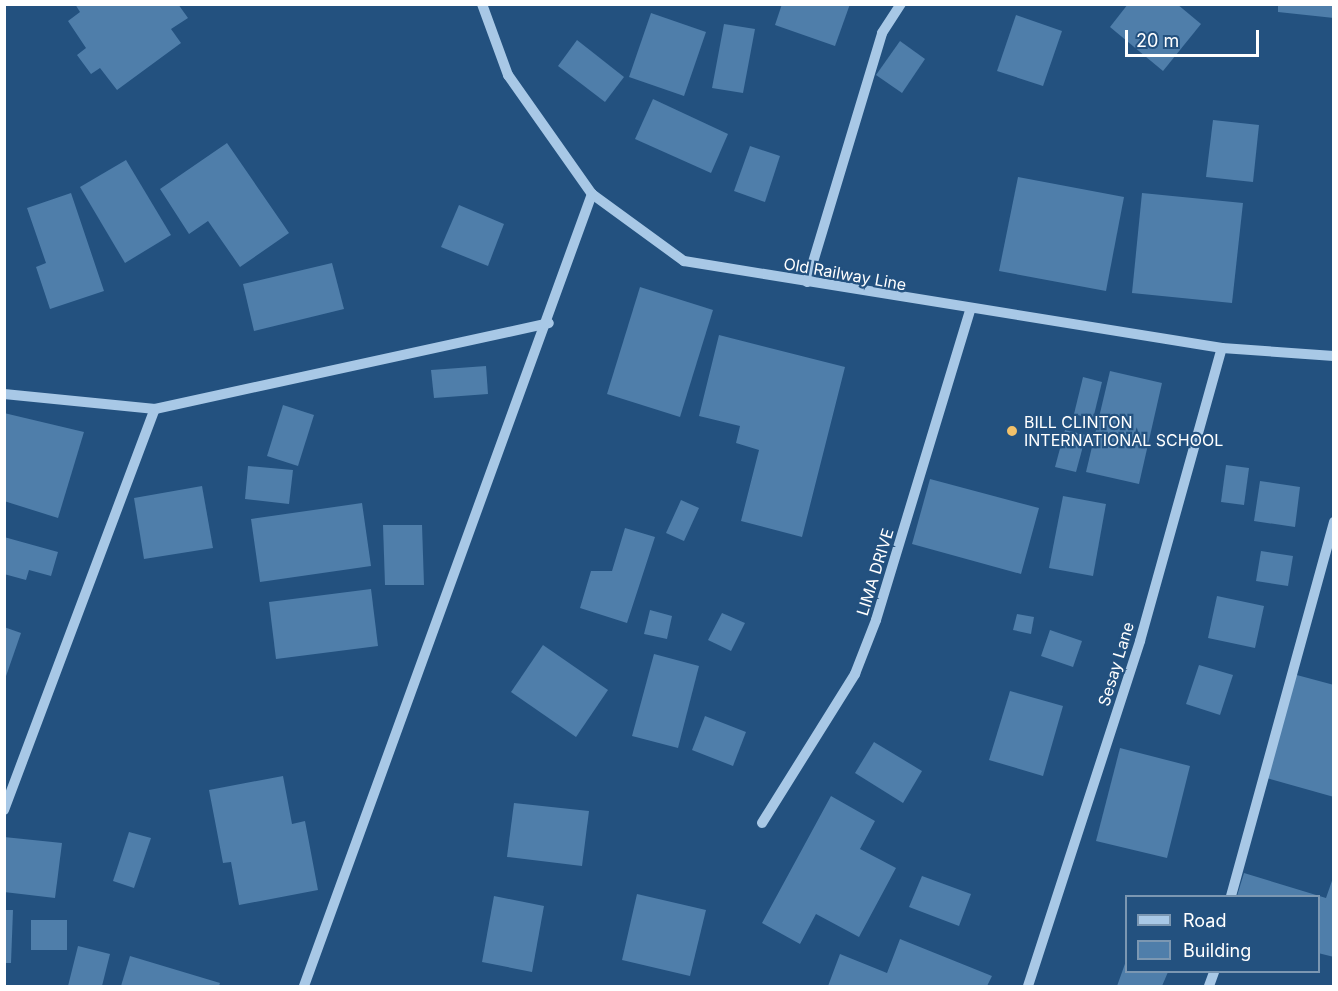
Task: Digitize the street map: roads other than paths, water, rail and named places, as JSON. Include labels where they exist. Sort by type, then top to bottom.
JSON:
[{"type":"street","name":"Old Railway Line","points":[[482,4],[508,75],[592,194],[684,261],[970,310],[1222,348],[1334,356]]},
{"type":"street","points":[[807,282],[882,33],[901,4]]},
{"type":"street","points":[[304,987],[549,323],[592,194]]},
{"type":"street","name":"LIMA DRIVE","points":[[762,823],[855,674],[876,620],[970,310]]},
{"type":"street","points":[[4,394],[155,409],[549,323]]},
{"type":"street","name":"Sesay Lane","points":[[1028,987],[1140,641],[1222,348]]},
{"type":"street","points":[[4,810],[155,409]]},
{"type":"street","points":[[1232,895],[1334,522]]},
{"type":"place","name":"BILL CLINTON INTERNATIONAL SCHOOL","points":[[1012,431]]}]
